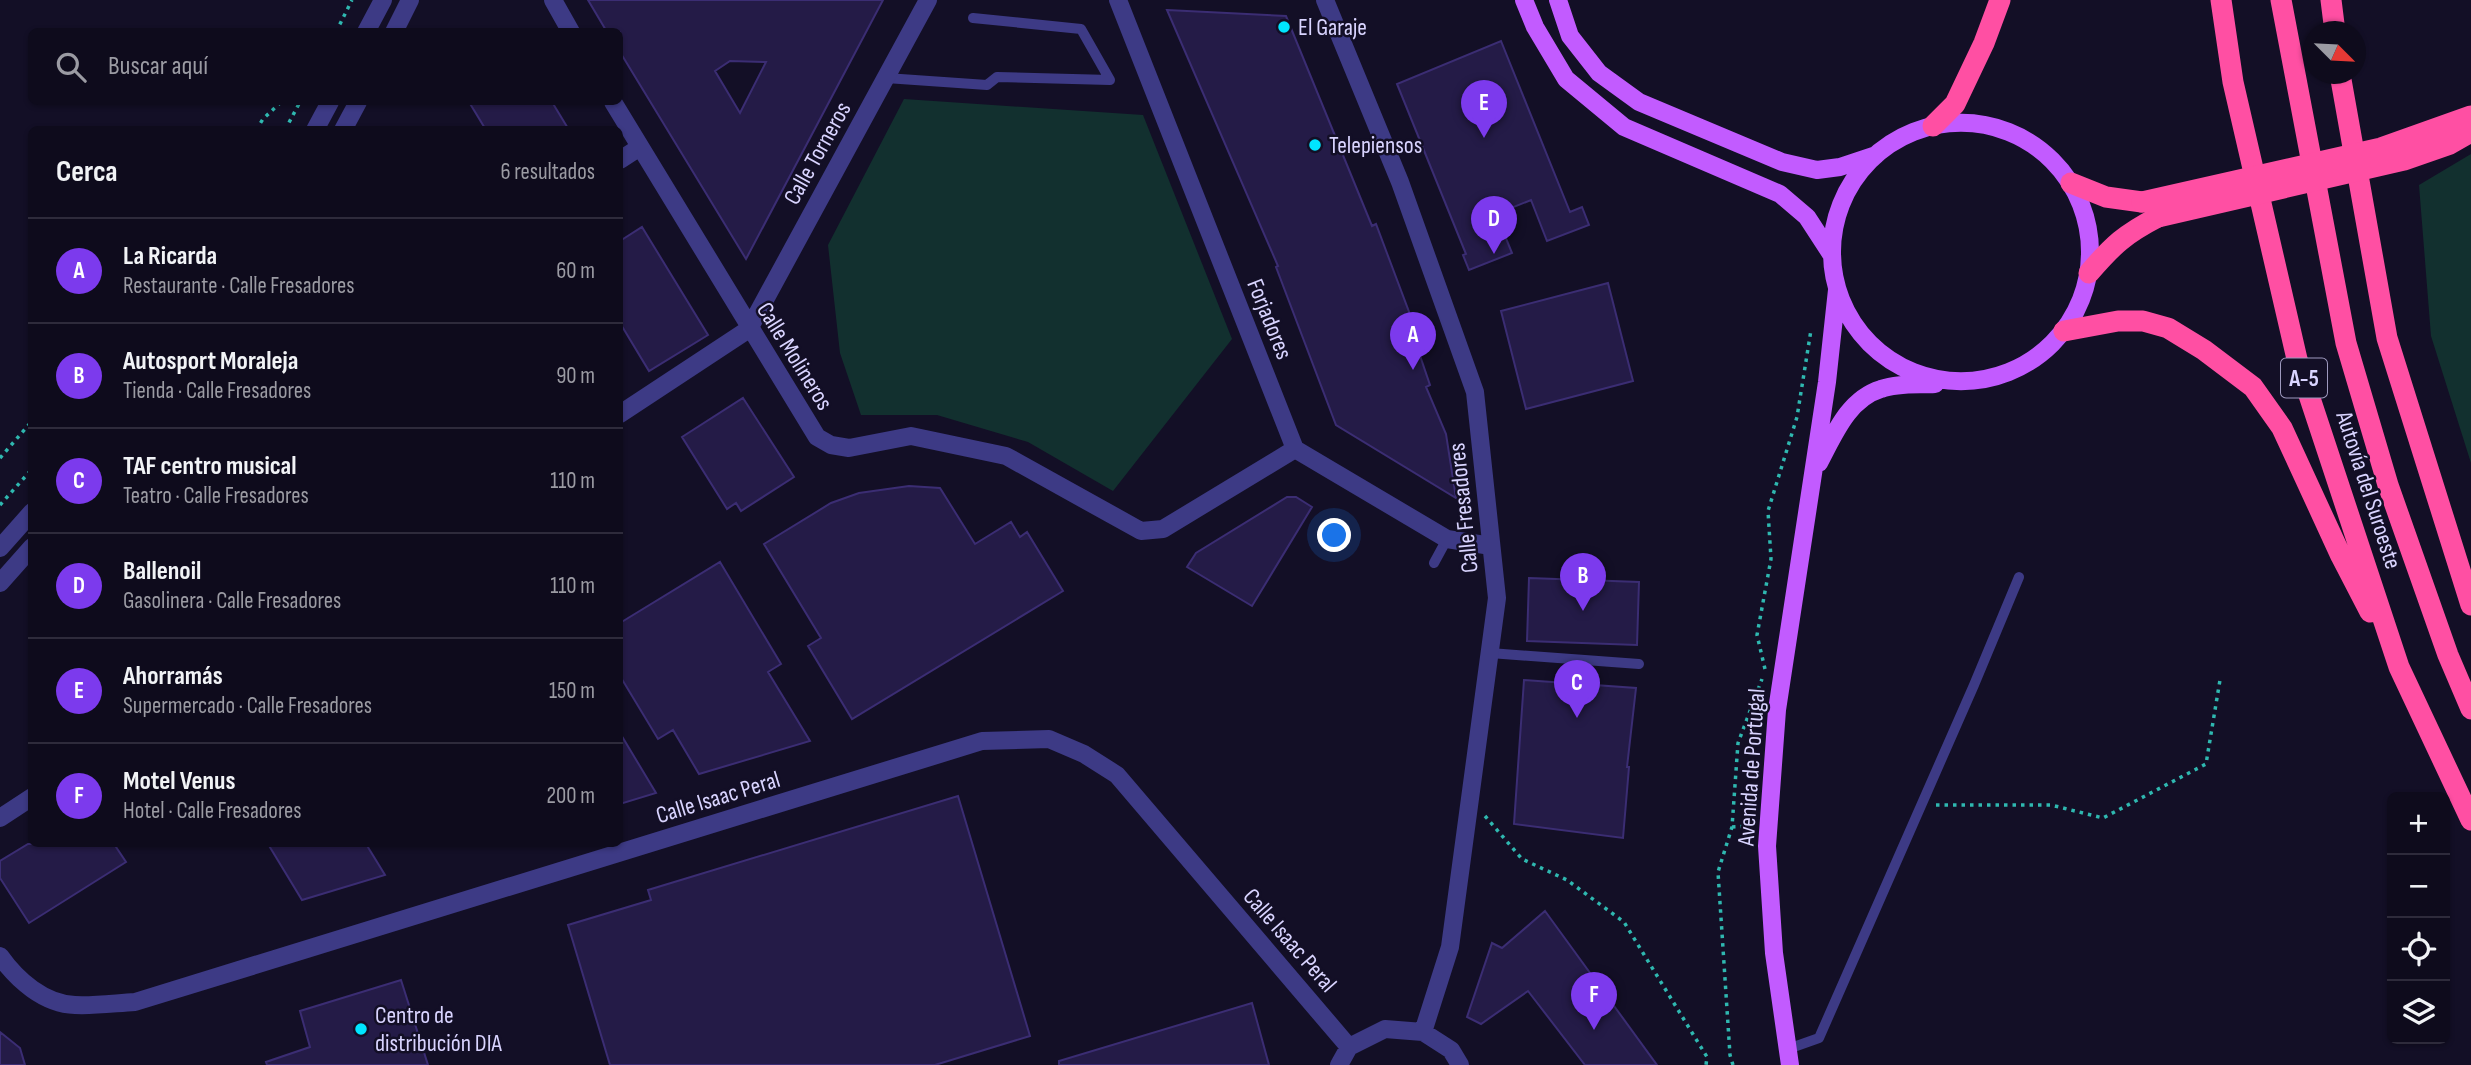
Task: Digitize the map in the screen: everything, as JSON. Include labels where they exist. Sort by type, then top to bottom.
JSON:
[{"type":"highway","points":[[1933,126],[1955,104],[1984,43],[2000,0]]},
{"type":"highway","name":"Autovía del Suroeste","points":[[2221,0],[2233,82],[2298,359],[2399,667],[2471,820]]},
{"type":"highway","name":"Autovía del Suroeste","points":[[2281,0],[2346,343],[2388,485],[2448,655],[2471,709]]},
{"type":"highway","points":[[2330,0],[2333,21]]},
{"type":"highway","points":[[2342,84],[2387,338],[2471,605]]},
{"type":"highway","points":[[2071,183],[2106,197],[2142,202],[2381,148],[2471,116]]},
{"type":"highway","points":[[2089,273],[2128,233],[2158,217],[2404,160],[2450,144],[2471,132]]},
{"type":"highway","points":[[2064,331],[2118,321],[2143,321],[2168,328],[2204,350],[2253,387],[2283,428],[2341,556],[2399,667]]},
{"type":"main road","points":[[1524,0],[1535,27],[1566,79],[1624,127],[1780,194],[1807,217],[1831,254]]},
{"type":"main road","points":[[1558,0],[1570,36],[1599,73],[1639,102],[1782,162],[1817,170],[1840,167],[1876,155]]},
{"type":"main road","name":"Avenida de Portugal","points":[[1813,474],[1842,420],[1858,401],[1881,388],[1984,380],[2015,370],[2042,354],[2064,331],[2080,303],[2089,273],[2088,226],[2071,183],[2045,153],[2011,132],[1972,123],[1933,126],[1903,137],[1876,155]]},
{"type":"main road","points":[[1876,155],[1852,183],[1836,217],[1831,254],[1837,290],[1854,325],[1880,354],[1914,374],[1953,382]]},
{"type":"main road","name":"Avenida de Portugal","points":[[1789,1057],[1774,953],[1767,846],[1777,710],[1827,382],[1837,290]]},
{"type":"street","points":[[368,28],[383,0]]},
{"type":"street","points":[[396,28],[410,0]]},
{"type":"street","points":[[553,0],[569,28]]},
{"type":"street","name":"Calle Torneros","points":[[749,329],[928,0]]},
{"type":"street","name":"Forjadores","points":[[1118,0],[1295,449]]},
{"type":"street","name":"Calle Fresadores","points":[[1325,0],[1401,182],[1475,392],[1497,598],[1450,947],[1423,1032]]},
{"type":"street","points":[[317,126],[328,105]]},
{"type":"street","points":[[345,126],[356,105]]},
{"type":"street","name":"Calle Molineros","points":[[615,105],[817,437],[831,445],[849,448],[911,436],[1006,456],[1141,531],[1163,529],[1295,449]]},
{"type":"street","points":[[623,158],[640,147]]},
{"type":"street","points":[[623,412],[749,329]]},
{"type":"street","points":[[1295,449],[1447,539],[1492,546]]},
{"type":"street","points":[[0,548],[28,516]]},
{"type":"street","points":[[0,583],[28,552]]},
{"type":"street","name":"Calle Isaac Peral","points":[[0,956],[14,976],[41,995],[72,1005],[135,1002],[982,741],[1049,739],[1084,754],[1117,775],[1349,1047]]},
{"type":"street","points":[[0,818],[28,800]]},
{"type":"street","points":[[1339,1065],[1349,1047],[1385,1029],[1423,1032],[1451,1050],[1460,1065]]},
{"type":"lane","points":[[886,78],[987,85],[996,77],[1110,80],[1081,29],[973,18]]},
{"type":"lane","points":[[1434,563],[1447,539]]},
{"type":"lane","points":[[1789,1057],[1819,1038],[2019,577]]},
{"type":"lane","points":[[1490,653],[1639,664]]},
{"type":"path","points":[[338,28],[352,0]]},
{"type":"path","points":[[258,126],[278,105]]},
{"type":"path","points":[[287,126],[298,105]]},
{"type":"path","points":[[1733,1065],[1730,1055],[1718,872],[1732,827],[1738,743],[1765,670],[1757,635],[1771,559],[1769,511],[1797,417],[1811,330]]},
{"type":"path","points":[[0,458],[28,426]]},
{"type":"path","points":[[0,505],[28,474]]},
{"type":"path","points":[[1920,805],[2051,805],[2104,818],[2206,764],[2220,680]]},
{"type":"path","points":[[1470,798],[1522,859],[1567,880],[1624,922],[1707,1057],[1706,1065]]},
{"type":"green space","points":[[904,99],[1143,115],[1232,339],[1113,491],[1028,442],[937,415],[861,415],[840,353],[828,245]]},
{"type":"green space","points":[[2471,154],[2471,463],[2431,336],[2419,185]]},
{"type":"building","points":[[588,0],[883,0],[746,259],[623,57],[623,28],[605,28]],"holes":[[[730,61],[766,62],[740,113],[715,71]]]},
{"type":"building","points":[[1167,10],[1286,16],[1372,226],[1376,224],[1420,341],[1415,341],[1430,385],[1426,387],[1446,434],[1456,498],[1336,425],[1276,267],[1278,266]]},
{"type":"building","points":[[1501,41],[1570,212],[1582,207],[1589,225],[1547,241],[1531,200],[1496,214],[1512,253],[1469,270],[1463,255],[1466,254],[1397,84]]},
{"type":"building","points":[[471,105],[554,105],[567,126],[484,126]]},
{"type":"building","points":[[642,227],[708,335],[649,371],[623,328],[623,239]]},
{"type":"building","points":[[1608,283],[1633,381],[1526,409],[1501,311]]},
{"type":"building","points":[[743,398],[794,477],[741,511],[736,503],[727,509],[682,437]]},
{"type":"building","points":[[909,486],[940,488],[975,544],[1011,522],[1020,537],[1027,532],[1063,591],[852,719],[808,646],[821,638],[764,544],[831,503],[859,493]]},
{"type":"building","points":[[1287,497],[1296,497],[1312,507],[1252,606],[1187,567],[1196,553]]},
{"type":"building","points":[[720,562],[781,664],[768,672],[810,741],[699,774],[673,730],[658,739],[623,681],[623,621]]},
{"type":"building","points":[[1529,578],[1639,582],[1637,645],[1527,641]]},
{"type":"building","points":[[1524,680],[1636,688],[1627,767],[1623,838],[1514,824]]},
{"type":"building","points":[[623,738],[656,793],[623,803]]},
{"type":"building","points":[[958,796],[1030,1036],[935,1065],[610,1065],[568,925],[651,900],[648,890]]},
{"type":"building","points":[[28,844],[28,847],[116,847],[126,862],[29,923],[0,878],[0,861]]},
{"type":"building","points":[[270,847],[368,847],[385,875],[302,900]]},
{"type":"building","points":[[1545,911],[1657,1065],[1585,1065],[1528,991],[1481,1024],[1467,1017],[1492,943],[1502,948]]},
{"type":"building","name":"Centro de distribución DIA","points":[[401,980],[428,1065],[267,1065],[266,1062],[310,1047],[300,1011]]},
{"type":"building","points":[[1252,1003],[1269,1065],[1059,1065],[1059,1061]]},
{"type":"building","points":[[0,1032],[20,1048],[25,1065],[0,1065]]},
{"type":"place","name":"El Garaje","points":[[1284,27]]},
{"type":"place","name":"Ahorramás","points":[[1484,138]]},
{"type":"place","name":"Telepiensos","points":[[1315,145]]},
{"type":"place","name":"Ballenoil","points":[[1494,254]]},
{"type":"place","name":"La Ricarda","points":[[1413,370]]},
{"type":"place","name":"Autosport Moraleja","points":[[1583,611]]},
{"type":"place","name":"TAF centro musical","points":[[1577,718]]},
{"type":"place","name":"Centro de distribución DIA","points":[[361,1029]]},
{"type":"place","name":"Motel Venus","points":[[1594,1030]]}]
